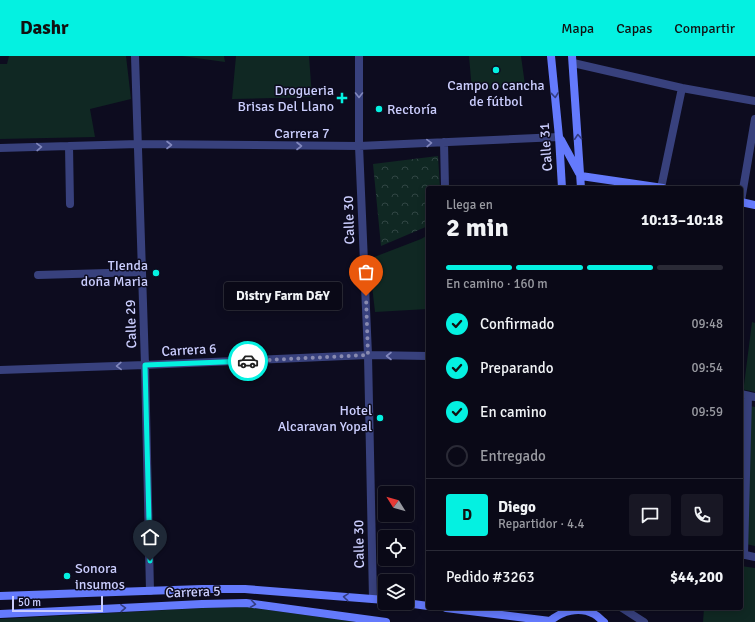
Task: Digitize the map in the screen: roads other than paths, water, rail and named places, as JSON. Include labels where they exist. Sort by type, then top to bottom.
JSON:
[{"type":"main road","name":"Calle 31","points":[[551,56],[559,137],[562,186]]},
{"type":"main road","points":[[572,59],[581,186]]},
{"type":"main road","points":[[559,137],[581,176]]},
{"type":"main road","points":[[581,176],[648,186]]},
{"type":"main road","points":[[743,202],[755,205]]},
{"type":"main road","name":"Carrera 5","points":[[0,596],[245,588],[378,599]]},
{"type":"main road","name":"Carrera 5","points":[[0,614],[246,603],[386,622]]},
{"type":"main road","points":[[414,604],[426,606]]},
{"type":"main road","points":[[462,610],[550,621],[564,610],[578,610],[593,614],[605,622]]},
{"type":"main road","points":[[598,610],[605,622]]},
{"type":"street","name":"Calle 29","points":[[135,56],[145,365],[150,591]]},
{"type":"street","name":"Calle 30","points":[[359,56],[359,146],[368,355],[373,599]]},
{"type":"street","points":[[572,59],[682,88],[755,101]]},
{"type":"street","points":[[662,186],[682,88]]},
{"type":"street","points":[[743,190],[755,119]]},
{"type":"street","name":"Carrera 7","points":[[0,148],[138,144],[359,146],[559,137]]},
{"type":"street","points":[[444,142],[445,186]]},
{"type":"street","points":[[69,146],[70,204]]},
{"type":"street","points":[[38,275],[142,272]]},
{"type":"street","name":"Carrera 6","points":[[0,370],[368,355],[426,356]]},
{"type":"street","points":[[748,396],[743,554],[755,557]]},
{"type":"street","points":[[625,610],[644,622]]},
{"type":"place","name":"Campo o cancha de fútbol","points":[[496,70]]},
{"type":"place","name":"Drogueria Brisas Del Llano","points":[[342,98]]},
{"type":"place","name":"Rectoría","points":[[379,109]]},
{"type":"place","name":"TIenda doña Maria","points":[[156,273]]},
{"type":"place","name":"Distry Farm D&Y","points":[[366,296]]},
{"type":"place","name":"Hotel Alcaravan Yopal","points":[[380,418]]},
{"type":"place","name":"Sonora insumos","points":[[67,576]]}]
